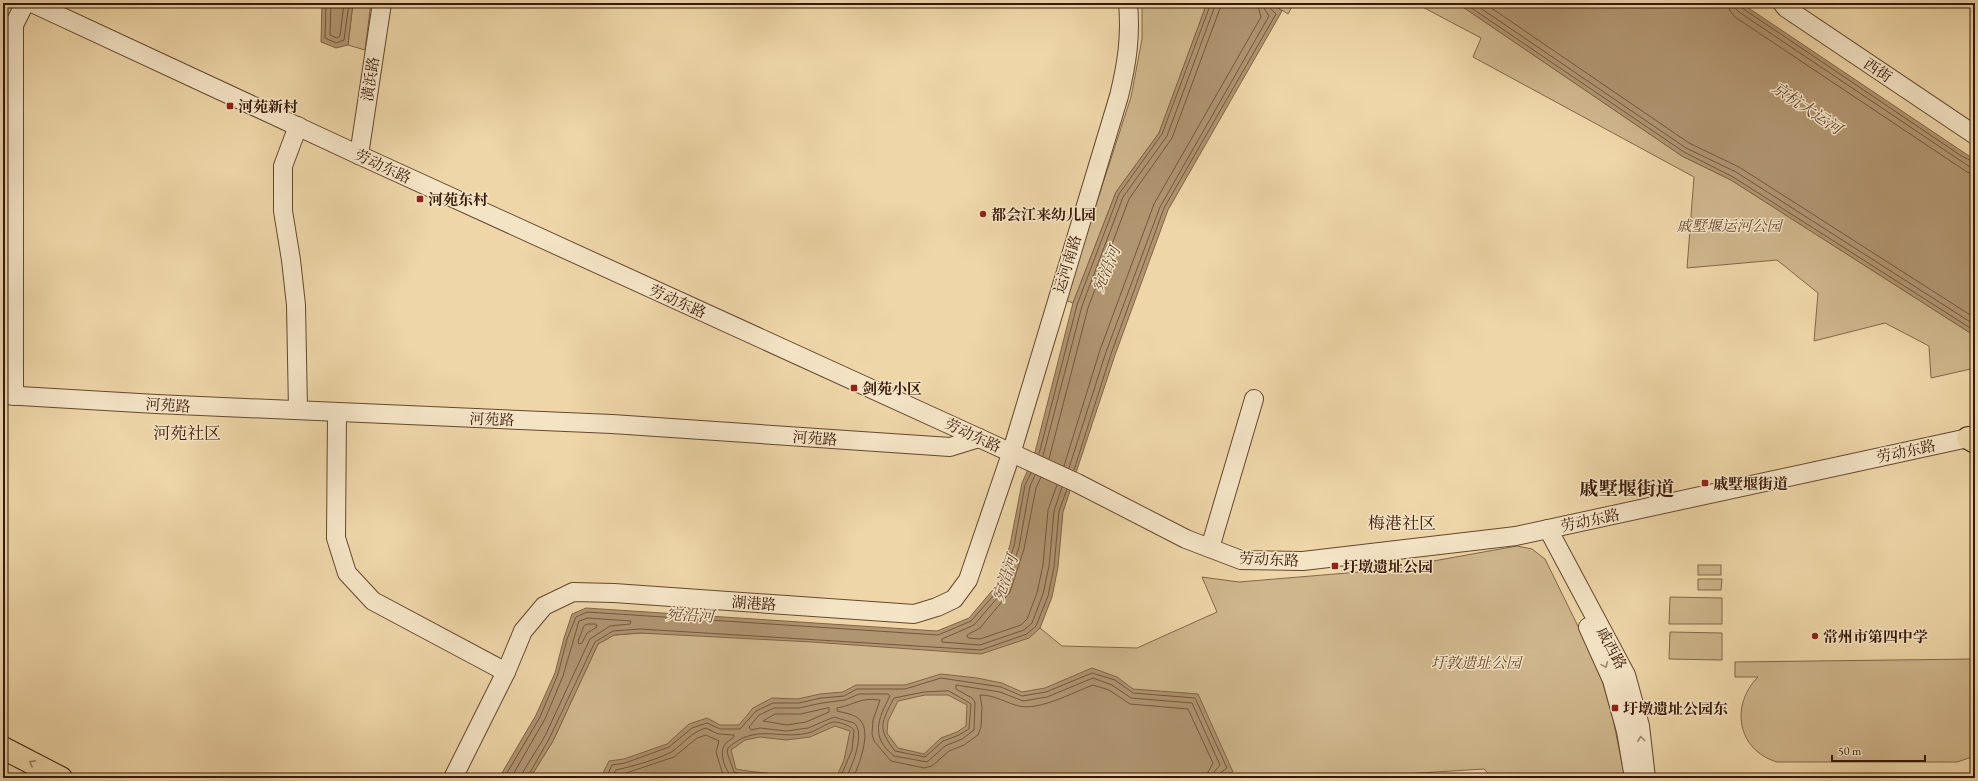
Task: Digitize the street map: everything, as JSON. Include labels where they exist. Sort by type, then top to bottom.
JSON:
[{"type":"main road","points":[[3,748],[61,778]]},
{"type":"street","points":[[8,395],[14,25],[25,3]]},
{"type":"street","name":"劳动东路","points":[[32,3],[359,155],[1077,483],[1186,539],[1241,560],[1302,561],[1508,537],[1973,439]]},
{"type":"street","name":"潢浜路","points":[[359,155],[382,3]]},
{"type":"street","name":"运河南路","points":[[1019,457],[1127,64],[1130,30],[1128,3]]},
{"type":"street","name":"西街","points":[[1782,3],[1786,8],[1975,135]]},
{"type":"street","points":[[298,126],[283,166],[283,211],[291,260],[296,305],[298,410]]},
{"type":"street","name":"河苑路","points":[[8,395],[337,412],[612,424],[950,447],[979,438]]},
{"type":"street","points":[[1210,548],[1254,399]]},
{"type":"street","points":[[337,412],[336,538],[347,574],[373,601],[438,634],[506,672]]},
{"type":"street","name":"湖港路","points":[[453,778],[506,672],[523,631],[544,606],[573,592],[614,593],[914,614],[937,607],[954,599],[968,580],[1019,457]]},
{"type":"street","name":"戚西路","points":[[1542,530],[1612,680],[1626,731],[1634,778]]},
{"type":"street","name":"戚西路","points":[[1542,530],[1626,675],[1640,726],[1646,778]]},
{"type":"green space","points":[[353,3],[371,3],[365,50],[348,45]]},
{"type":"green space","points":[[1142,3],[1207,3],[1159,133],[1116,192],[1073,303],[1065,300],[1131,97],[1142,39]]},
{"type":"green space","points":[[1271,3],[1294,3],[1288,14]]},
{"type":"green space","name":"戚墅堰运河公园","points":[[1415,3],[1457,3],[1682,156],[1731,180],[1975,336],[1975,368],[1931,378],[1929,346],[1885,323],[1814,341],[1818,293],[1777,260],[1687,268],[1694,177],[1473,57],[1481,38]]},
{"type":"green space","name":"圩敦遗址公园","points":[[1517,546],[1532,549],[1545,559],[1599,669],[1613,719],[1625,778],[1492,778],[1484,769],[1339,778],[530,778],[553,741],[598,644],[614,635],[640,633],[982,637],[1014,599],[1040,628],[1062,646],[1137,648],[1217,612],[1202,577],[1239,582],[1383,570]]},
{"type":"green space","points":[[1698,565],[1721,565],[1721,575],[1698,575]]},
{"type":"green space","points":[[1698,579],[1722,579],[1721,590],[1698,590]]},
{"type":"green space","points":[[1670,597],[1722,598],[1722,624],[1669,624]]},
{"type":"green space","points":[[1670,632],[1722,633],[1722,660],[1669,659]]},
{"type":"green space","points":[[1975,659],[1975,756],[1957,762],[1777,762],[1764,756],[1753,748],[1746,737],[1742,726],[1741,713],[1744,700],[1749,688],[1758,677],[1735,677],[1735,662]]},
{"type":"water","points":[[322,3],[353,3],[348,45],[336,48],[321,42]]},
{"type":"water","name":"宛沿河","points":[[1207,3],[1271,3],[1282,11],[1168,210],[1115,355],[1063,512],[1058,567],[1052,597],[1040,628],[1029,638],[981,654],[812,642],[640,633],[614,635],[598,644],[553,741],[530,778],[499,778],[536,715],[555,673],[572,614],[586,608],[937,631],[969,618],[997,585],[1010,545],[1022,483],[1034,456],[1073,303],[1116,192],[1159,133]]},
{"type":"water","name":"京杭大运河","points":[[1457,3],[1741,3],[1975,160],[1975,336],[1731,180],[1682,156]]},
{"type":"water","points":[[1092,668],[1117,677],[1133,689],[1198,694],[1233,772],[1218,778],[836,778],[844,760],[850,731],[835,726],[810,737],[786,740],[760,737],[745,740],[731,750],[736,769],[790,778],[602,778],[609,761],[624,759],[667,744],[689,724],[707,718],[720,725],[739,725],[753,708],[772,698],[798,699],[820,694],[843,692],[856,685],[905,685],[941,674],[977,678],[1002,683],[1022,692],[1045,688]],"holes":[[[925,695],[948,695],[967,705],[966,726],[957,732],[941,738],[924,754],[898,748],[887,733],[888,721],[898,701]]]},
{"type":"place","name":"河苑新村","points":[[230,106]]},
{"type":"place","name":"河苑东村","points":[[420,199]]},
{"type":"place","name":"都会江来幼儿园","points":[[983,214]]},
{"type":"place","name":"剑苑小区","points":[[854,388]]},
{"type":"place","name":"戚墅堰街道","points":[[1705,483]]},
{"type":"place","name":"圩墩遗址公园","points":[[1335,566]]},
{"type":"place","name":"常州市第四中学","points":[[1815,636]]},
{"type":"place","name":"圩墩遗址公园东","points":[[1615,708]]},
{"type":"district","name":"河苑社区","points":[[187,433]]},
{"type":"district","name":"戚墅堰街道","points":[[1627,488]]},
{"type":"district","name":"梅港社区","points":[[1402,523]]}]
